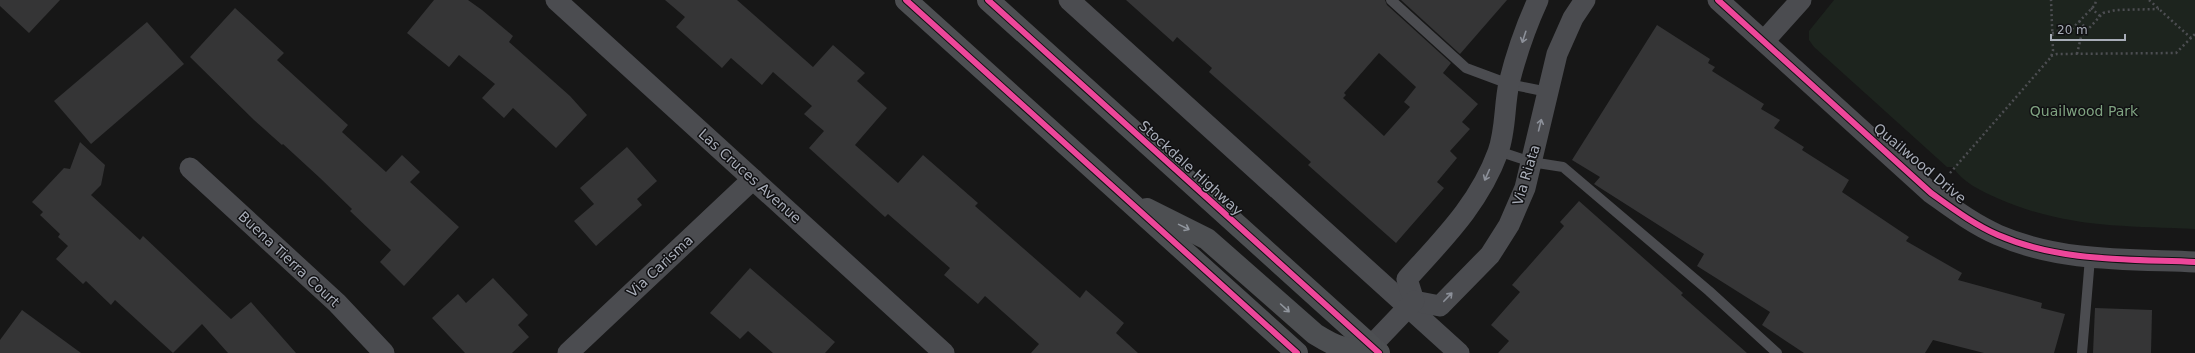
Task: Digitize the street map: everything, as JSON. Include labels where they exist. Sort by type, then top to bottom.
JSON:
[{"type":"main road","points":[[906,0],[1297,353]]},
{"type":"main road","name":"Stockdale Highway","points":[[988,0],[1375,349]]},
{"type":"main road","points":[[1124,198],[1207,239],[1315,334],[1329,343],[1342,348],[1354,350],[1375,349]]},
{"type":"street","name":"Las Cruces Avenue","points":[[556,0],[944,353]]},
{"type":"street","points":[[1069,0],[1411,304],[1458,353]]},
{"type":"street","points":[[1375,349],[1411,304],[1407,279],[1463,218],[1482,187],[1498,151],[1504,125],[1509,84],[1538,0]]},
{"type":"street","name":"Via Riata","points":[[1411,304],[1440,306],[1490,254],[1509,225],[1525,188],[1557,54],[1573,18],[1585,0]]},
{"type":"street","name":"Quailwood Drive","points":[[1718,0],[1931,192],[1963,216],[1997,235],[2039,250],[2090,258],[2195,262]]},
{"type":"street","points":[[1764,41],[1802,0]]},
{"type":"street","name":"Buena Tierra Court","points":[[190,168],[337,302],[384,353]]},
{"type":"street","name":"Via Carisma","points":[[568,353],[753,179]]},
{"type":"lane","points":[[1391,0],[1466,68],[1509,84],[1548,92]]},
{"type":"lane","points":[[1498,151],[1531,162],[1563,167],[1709,291],[1777,353]]},
{"type":"lane","points":[[2082,353],[2090,258]]},
{"type":"path","points":[[2051,0],[2053,50],[2051,57]]},
{"type":"path","points":[[2052,33],[2072,29],[2091,8],[2096,0]]},
{"type":"path","points":[[2149,0],[2191,38]]},
{"type":"path","points":[[2091,8],[2100,16]]},
{"type":"path","points":[[2077,54],[2081,37],[2103,13],[2116,10],[2160,9]]},
{"type":"path","points":[[2079,21],[2088,30]]},
{"type":"path","points":[[1950,174],[2051,57],[2057,54],[2176,53],[2195,34]]},
{"type":"green space","name":"Quailwood Park","points":[[1834,0],[2195,0],[2195,229],[2119,226],[2070,220],[2022,208],[1972,186],[1961,177],[1953,167],[1947,167],[1814,47],[1809,40],[1809,31]]},
{"type":"building","points":[[0,0],[60,0],[29,33],[0,6]]},
{"type":"building","points":[[434,0],[468,0],[482,10],[513,36],[509,42],[570,96],[587,115],[556,148],[513,108],[504,118],[482,98],[495,84],[459,55],[449,67],[407,33]]},
{"type":"building","points":[[665,0],[737,0],[813,67],[833,45],[865,73],[857,81],[887,108],[855,145],[898,183],[923,155],[978,203],[975,206],[1080,298],[1086,290],[1124,323],[1116,333],[1138,353],[1031,353],[1039,344],[985,296],[978,304],[944,275],[950,268],[888,214],[885,217],[809,148],[824,131],[804,114],[812,106],[773,72],[762,85],[731,58],[722,68],[676,27],[685,17]]},
{"type":"building","points":[[1126,0],[1385,0],[1387,5],[1451,63],[1443,73],[1478,104],[1462,122],[1470,129],[1450,151],[1457,158],[1437,182],[1444,188],[1396,243],[1308,165],[1311,162],[1209,72],[1212,68],[1177,37],[1173,42]],"holes":[[[1379,53],[1416,87],[1404,102],[1410,107],[1384,136],[1343,98],[1346,95],[1344,93]]]},
{"type":"building","points":[[1401,0],[1507,0],[1460,54]]},
{"type":"building","points":[[235,8],[284,53],[277,60],[348,125],[342,132],[386,172],[402,155],[420,172],[410,182],[459,227],[404,286],[380,262],[391,250],[350,211],[352,209],[320,178],[254,120],[190,57]]},
{"type":"building","points":[[147,22],[184,64],[91,144],[54,101]]},
{"type":"building","points":[[1657,25],[1710,59],[1708,63],[1715,67],[1712,71],[1764,104],[1761,109],[1780,120],[1774,128],[1804,147],[1802,150],[1849,180],[1842,192],[1909,237],[1906,241],[1962,273],[1958,280],[2042,303],[2041,308],[2065,314],[2054,353],[1984,353],[1933,340],[1925,353],[1804,353],[1762,325],[1770,312],[1697,266],[1704,254],[1594,184],[1600,177],[1572,160]]},
{"type":"building","points":[[80,142],[105,165],[101,185],[91,195],[140,240],[143,236],[231,319],[251,302],[296,353],[228,353],[202,324],[173,353],[115,300],[111,305],[86,281],[83,284],[56,259],[68,246],[58,237],[60,234],[40,215],[43,212],[32,202],[64,168],[70,169]]},
{"type":"building","points":[[627,147],[657,181],[637,199],[642,205],[596,246],[574,221],[594,204],[580,188]]},
{"type":"building","points":[[1579,201],[1683,293],[1681,295],[1747,353],[1498,353],[1509,341],[1491,325],[1520,292],[1512,285],[1564,226],[1560,222]]},
{"type":"building","points":[[750,268],[835,342],[825,353],[773,353],[748,331],[740,339],[710,313]]},
{"type":"building","points":[[493,278],[528,315],[518,325],[529,337],[512,353],[465,353],[432,318],[458,294],[466,303]]},
{"type":"building","points":[[2095,308],[2152,310],[2151,353],[2093,353]]},
{"type":"building","points":[[22,310],[81,353],[0,353],[0,340]]},
{"type":"cycle path","points":[[906,0],[1297,353]]},
{"type":"cycle path","points":[[988,0],[1379,353]]},
{"type":"cycle path","points":[[1718,0],[1931,193],[1963,216],[1980,226],[2022,244],[2070,255],[2095,258],[2195,262]]}]
